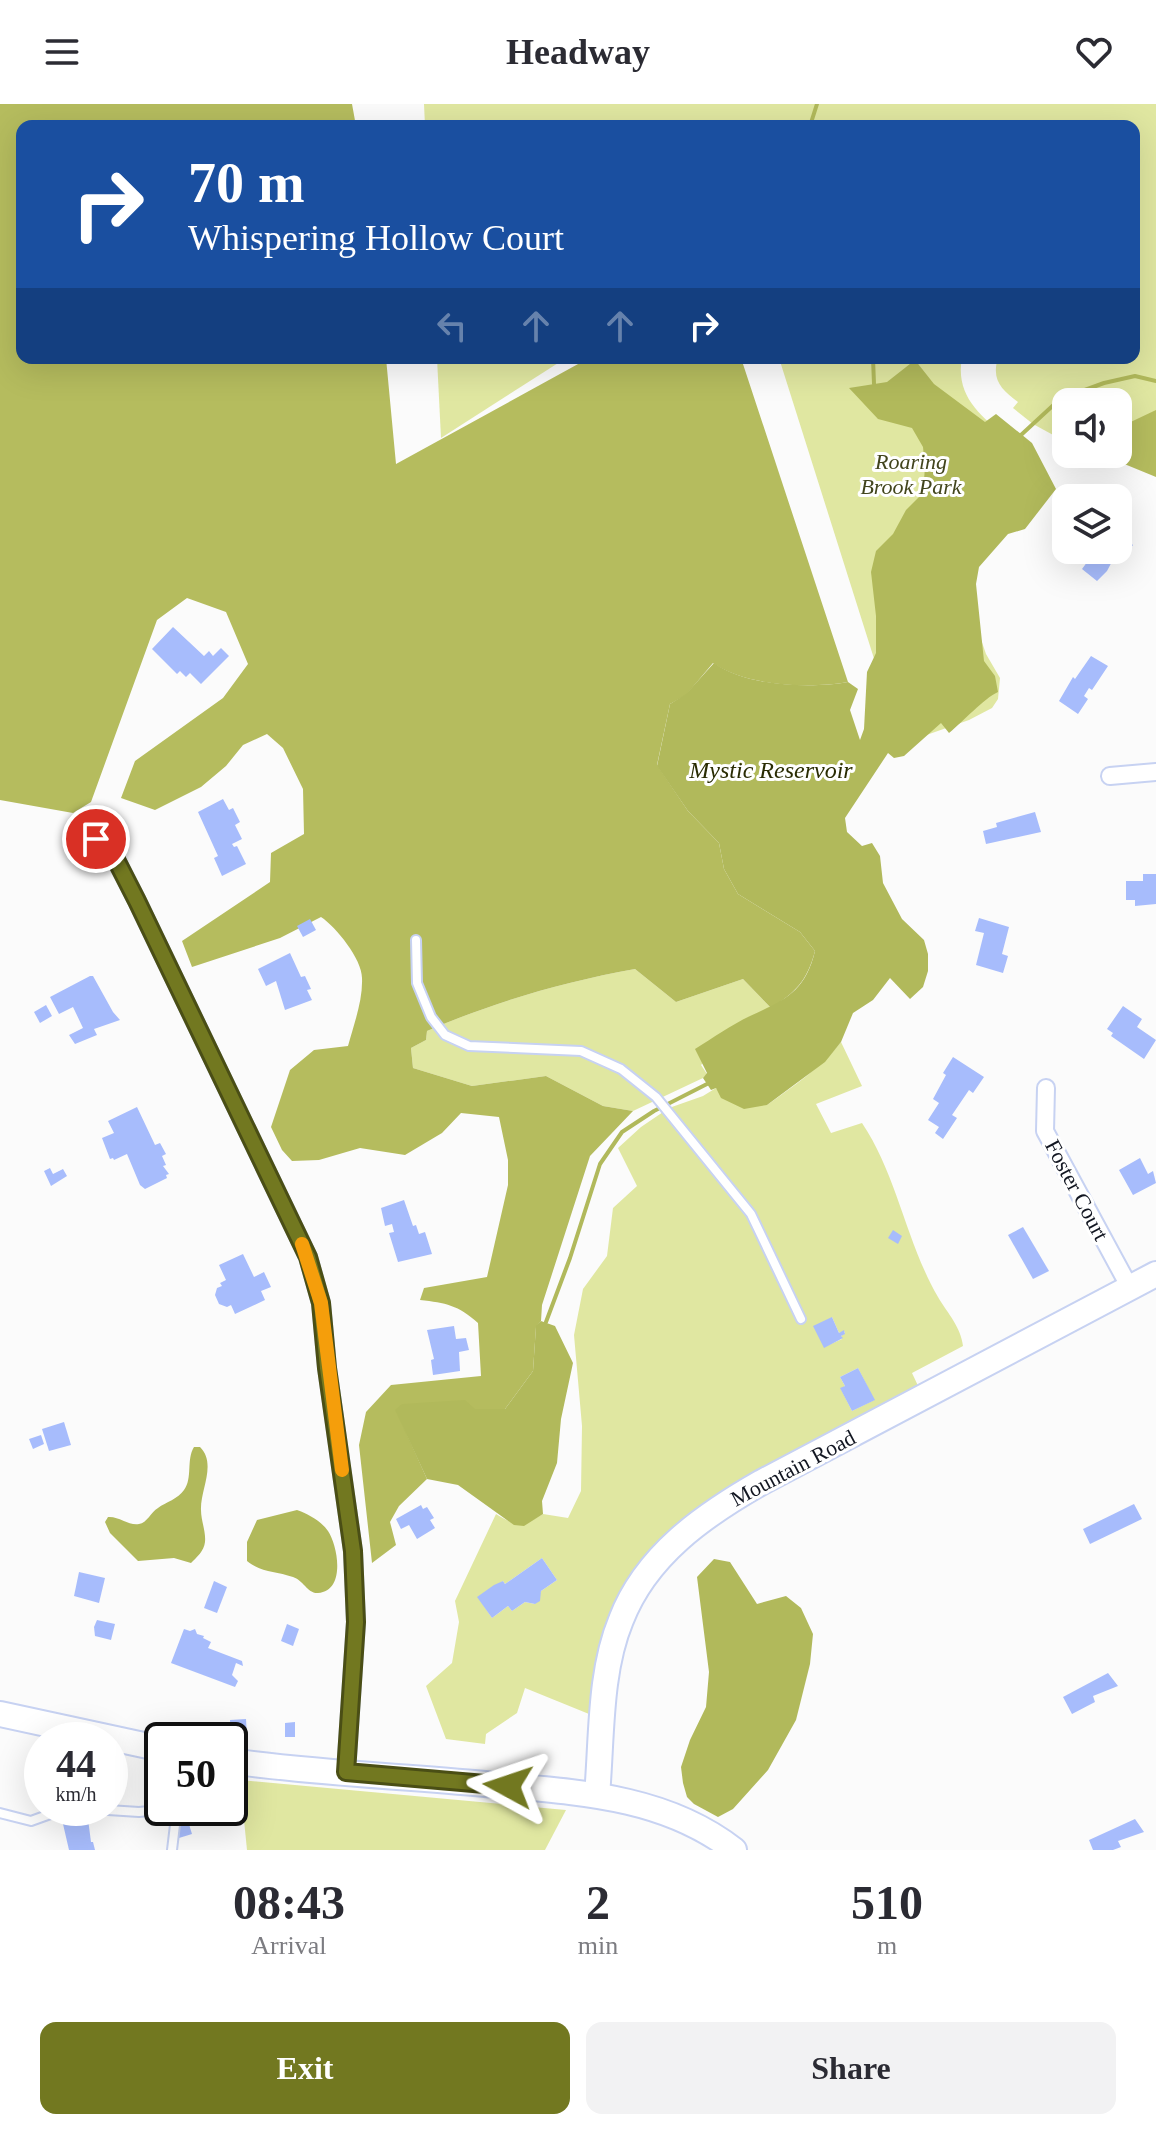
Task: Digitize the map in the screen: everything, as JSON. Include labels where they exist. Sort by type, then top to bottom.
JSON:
[{"type":"main road","name":"Mountain Road","points":[[597,1795],[608,1672],[620,1622],[645,1577],[679,1538],[712,1512],[762,1482],[1156,1274]]},
{"type":"main road","points":[[0,1714],[144,1745]]},
{"type":"main road","points":[[248,1763],[597,1795],[667,1812],[707,1830],[734,1850]]},
{"type":"street","points":[[1110,776],[1156,772]]},
{"type":"street","points":[[80,828],[111,850],[137,901],[308,1257],[321,1303],[353,1551],[356,1622],[346,1772]]},
{"type":"street","name":"Foster Court","points":[[1046,1088],[1045,1131],[1130,1288]]},
{"type":"lane","points":[[416,940],[417,983],[431,1017],[445,1035],[469,1046],[581,1051],[621,1069],[656,1097],[751,1214],[801,1319]]},
{"type":"lane","points":[[128,1811],[177,1808],[172,1850]]},
{"type":"lane","points":[[0,1813],[24,1819]]},
{"type":"green space","points":[[424,104],[1156,104],[1156,444],[1132,450],[1132,388],[1052,388],[1052,434],[1013,408],[1018,402],[1003,389],[997,378],[996,366],[1140,364],[1140,120],[425,120]]},
{"type":"green space","points":[[437,364],[557,364],[441,438]]},
{"type":"green space","name":"Roaring Brook Park","points":[[781,364],[962,364],[966,394],[987,421],[1006,436],[969,561],[973,616],[986,654],[1000,678],[998,699],[992,708],[969,720],[901,744]]},
{"type":"green space","points":[[635,969],[676,1002],[743,979],[771,1008],[749,1017],[701,1065],[707,1074],[703,1078],[633,1111],[603,1106],[546,1076],[472,1086],[413,1068],[411,1048],[426,1040],[427,1031],[529,994]]},
{"type":"green space","points":[[841,1042],[862,1086],[816,1104],[831,1133],[862,1123],[884,1164],[927,1276],[957,1327],[963,1346],[912,1373],[920,1390],[703,1507],[600,1659],[589,1714],[525,1688],[517,1713],[486,1734],[485,1744],[446,1739],[426,1686],[452,1663],[459,1622],[455,1601],[496,1514],[520,1524],[543,1514],[568,1518],[581,1491],[582,1426],[574,1335],[583,1289],[607,1256],[613,1208],[637,1186],[618,1148],[669,1108],[716,1088],[719,1092],[767,1105],[806,1076]],"holes":[[[832,1317],[839,1333],[845,1333],[842,1339],[824,1347]],[[858,1368],[874,1400],[852,1411],[841,1389],[845,1386],[840,1377]],[[542,1558],[557,1580],[541,1591],[535,1604],[525,1602],[512,1611],[508,1606],[492,1618],[478,1597],[503,1581],[505,1584]]]},
{"type":"green space","points":[[248,1781],[566,1810],[545,1850],[247,1850],[245,1826],[248,1826]]},
{"type":"shaded area","points":[[0,104],[352,104],[355,120],[16,120],[16,364],[387,364],[396,464],[578,364],[743,364],[848,682],[778,684],[742,677],[713,663],[686,695],[670,704],[657,765],[688,811],[719,843],[724,869],[738,894],[800,932],[815,951],[799,985],[771,1008],[743,979],[676,1002],[635,969],[503,1002],[427,1031],[426,1040],[411,1048],[413,1068],[472,1086],[546,1076],[603,1106],[633,1111],[590,1156],[542,1305],[541,1321],[536,1327],[533,1371],[505,1409],[396,1410],[427,1479],[399,1506],[390,1522],[396,1545],[372,1563],[359,1445],[366,1412],[391,1385],[481,1376],[478,1323],[451,1306],[420,1300],[424,1288],[487,1277],[508,1185],[508,1160],[499,1117],[461,1113],[442,1133],[405,1155],[360,1148],[319,1160],[292,1161],[282,1150],[271,1127],[290,1070],[314,1050],[348,1046],[361,995],[362,978],[358,962],[341,936],[321,917],[280,938],[192,967],[182,941],[270,882],[271,853],[304,834],[303,789],[283,748],[267,734],[243,745],[226,766],[201,787],[155,810],[121,798],[135,761],[223,698],[248,664],[226,612],[187,598],[157,620],[91,802],[73,813],[0,800]]},
{"type":"shaded area","points":[[1156,410],[1156,477],[1132,467],[1132,421]]},
{"type":"water","name":"Mystic Reservoir","points":[[910,364],[918,364],[934,384],[985,422],[996,414],[1032,443],[1053,484],[1052,494],[1025,529],[1008,534],[979,567],[976,584],[984,661],[995,676],[998,692],[949,733],[941,723],[904,756],[894,758],[888,753],[845,818],[847,832],[862,846],[872,843],[880,856],[883,883],[902,919],[924,940],[928,971],[923,987],[910,999],[890,978],[873,1000],[853,1013],[841,1042],[825,1062],[767,1105],[744,1109],[721,1098],[716,1088],[711,1090],[703,1078],[707,1073],[695,1049],[792,993],[806,976],[815,951],[800,932],[738,894],[724,869],[719,843],[688,811],[657,766],[670,704],[686,694],[714,663],[743,677],[778,684],[848,682],[858,689],[850,710],[860,740],[864,729],[867,672],[876,653],[871,572],[876,551],[893,534],[906,510],[923,493],[925,467],[923,447],[912,428],[878,419],[849,388],[887,382]]},
{"type":"water","points":[[541,1321],[555,1326],[573,1363],[561,1419],[557,1463],[542,1501],[543,1514],[524,1526],[514,1525],[458,1485],[427,1479],[395,1410],[402,1404],[465,1400],[475,1409],[505,1409],[533,1371],[536,1326]]},
{"type":"water","points":[[194,1447],[200,1447],[205,1454],[208,1469],[201,1502],[205,1538],[203,1548],[191,1563],[174,1558],[138,1561],[110,1533],[105,1522],[112,1517],[131,1524],[142,1523],[179,1496],[187,1485]]},
{"type":"water","points":[[297,1510],[325,1527],[335,1547],[337,1567],[333,1585],[318,1593],[297,1579],[264,1570],[247,1561],[247,1542],[257,1520]]},
{"type":"water","points":[[714,1559],[730,1562],[757,1604],[786,1596],[801,1608],[813,1634],[810,1664],[796,1720],[768,1770],[733,1809],[718,1817],[687,1797],[681,1767],[706,1707],[709,1672],[697,1577]]},
{"type":"building","points":[[1086,564],[1111,564],[1097,581],[1082,569]]},
{"type":"building","points":[[173,627],[204,656],[209,651],[213,656],[221,648],[229,656],[201,684],[190,673],[186,677],[180,671],[177,674],[152,649]]},
{"type":"building","points":[[1091,656],[1108,666],[1092,690],[1089,688],[1084,696],[1088,699],[1078,714],[1059,701],[1073,677],[1075,679]]},
{"type":"building","points":[[223,799],[229,810],[233,808],[240,822],[235,825],[242,839],[232,844],[237,846],[246,864],[222,876],[214,858],[218,856],[198,812]]},
{"type":"building","points":[[1035,812],[1041,832],[986,844],[983,831],[997,827],[996,823]]},
{"type":"building","points":[[1143,874],[1156,874],[1156,904],[1135,906],[1135,900],[1126,900],[1126,881],[1143,881]]},
{"type":"building","points":[[979,918],[1009,927],[1002,954],[1008,956],[1003,973],[976,965],[984,933],[975,931]]},
{"type":"building","points":[[310,919],[316,930],[303,937],[297,926]]},
{"type":"building","points":[[290,953],[301,977],[305,976],[312,1000],[285,1010],[276,981],[266,986],[258,969]]},
{"type":"building","points":[[93,976],[120,1020],[94,1029],[97,1035],[75,1044],[69,1035],[83,1028],[73,1007],[59,1014],[50,997]]},
{"type":"building","points":[[46,1005],[52,1016],[40,1023],[34,1012]]},
{"type":"building","points":[[1123,1006],[1142,1019],[1137,1027],[1156,1040],[1144,1059],[1111,1036],[1113,1033],[1107,1029]]},
{"type":"building","points":[[953,1057],[984,1077],[973,1093],[969,1090],[952,1115],[957,1118],[943,1139],[935,1133],[939,1127],[928,1120],[939,1103],[933,1099]]},
{"type":"building","points":[[137,1107],[155,1145],[160,1143],[166,1154],[162,1156],[166,1165],[163,1166],[169,1174],[145,1189],[140,1185],[127,1154],[110,1159],[102,1138],[114,1133],[108,1121]]},
{"type":"building","points":[[1140,1158],[1148,1174],[1153,1171],[1156,1183],[1133,1195],[1119,1170]]},
{"type":"building","points":[[50,1168],[53,1174],[63,1169],[67,1176],[51,1186],[44,1171]]},
{"type":"building","points":[[404,1200],[413,1226],[416,1225],[419,1234],[425,1232],[432,1254],[398,1262],[389,1233],[394,1232],[392,1224],[385,1226],[381,1208]]},
{"type":"building","points":[[1023,1227],[1049,1271],[1033,1279],[1008,1235]]},
{"type":"building","points":[[893,1230],[902,1236],[898,1244],[888,1238]]},
{"type":"building","points":[[243,1254],[254,1277],[264,1272],[271,1287],[261,1291],[265,1300],[235,1314],[231,1305],[219,1304],[215,1295],[217,1288],[222,1286],[220,1283],[226,1280],[219,1265]]},
{"type":"building","points":[[832,1317],[839,1333],[844,1330],[845,1334],[824,1348],[813,1326]]},
{"type":"building","points":[[454,1326],[456,1339],[466,1338],[469,1350],[459,1352],[460,1371],[433,1375],[431,1360],[434,1359],[427,1330]]},
{"type":"building","points":[[858,1368],[875,1400],[852,1411],[840,1388],[845,1386],[840,1377]]},
{"type":"building","points":[[64,1422],[71,1445],[49,1451],[42,1429]]},
{"type":"building","points":[[41,1435],[44,1444],[33,1449],[29,1439]]},
{"type":"building","points":[[1134,1504],[1142,1519],[1090,1544],[1083,1529]]},
{"type":"building","points":[[421,1505],[423,1509],[427,1507],[434,1518],[430,1520],[435,1528],[417,1539],[409,1525],[401,1529],[396,1519]]},
{"type":"building","points":[[542,1558],[557,1580],[541,1591],[540,1601],[535,1604],[525,1602],[512,1611],[508,1606],[492,1618],[477,1597],[494,1585],[503,1581],[505,1584]]},
{"type":"building","points":[[79,1572],[105,1578],[99,1603],[74,1596]]},
{"type":"building","points":[[214,1581],[227,1587],[217,1613],[204,1608]]},
{"type":"building","points":[[97,1620],[115,1624],[111,1640],[95,1636]]},
{"type":"building","points":[[287,1624],[299,1629],[293,1646],[281,1641]]},
{"type":"building","points":[[184,1629],[195,1629],[197,1634],[211,1642],[208,1648],[242,1661],[243,1666],[236,1663],[232,1675],[238,1681],[235,1687],[171,1663]]},
{"type":"building","points":[[1108,1673],[1118,1686],[1093,1696],[1095,1702],[1072,1714],[1063,1697]]},
{"type":"building","points":[[246,1719],[246,1722],[230,1722]]},
{"type":"building","points":[[295,1722],[295,1737],[285,1737],[285,1723]]},
{"type":"building","points":[[1135,1819],[1144,1832],[1118,1841],[1121,1847],[1113,1850],[1093,1850],[1089,1840]]},
{"type":"building","points":[[63,1826],[89,1826],[95,1850],[69,1850]]},
{"type":"building","points":[[176,1826],[190,1826],[192,1834],[179,1838]]},
{"type":"waterway","points":[[812,120],[817,104]]},
{"type":"waterway","points":[[873,364],[874,384]]},
{"type":"waterway","points":[[1021,435],[1060,399],[1135,376],[1156,381]]},
{"type":"waterway","points":[[546,1322],[600,1164],[622,1132],[654,1111],[707,1084]]},
{"type":"slow traffic","points":[[302,1244],[321,1303],[342,1470]]},
{"type":"route","points":[[96,839],[111,850],[137,901],[308,1257],[321,1303],[353,1551],[356,1622],[346,1772],[508,1786]]}]
